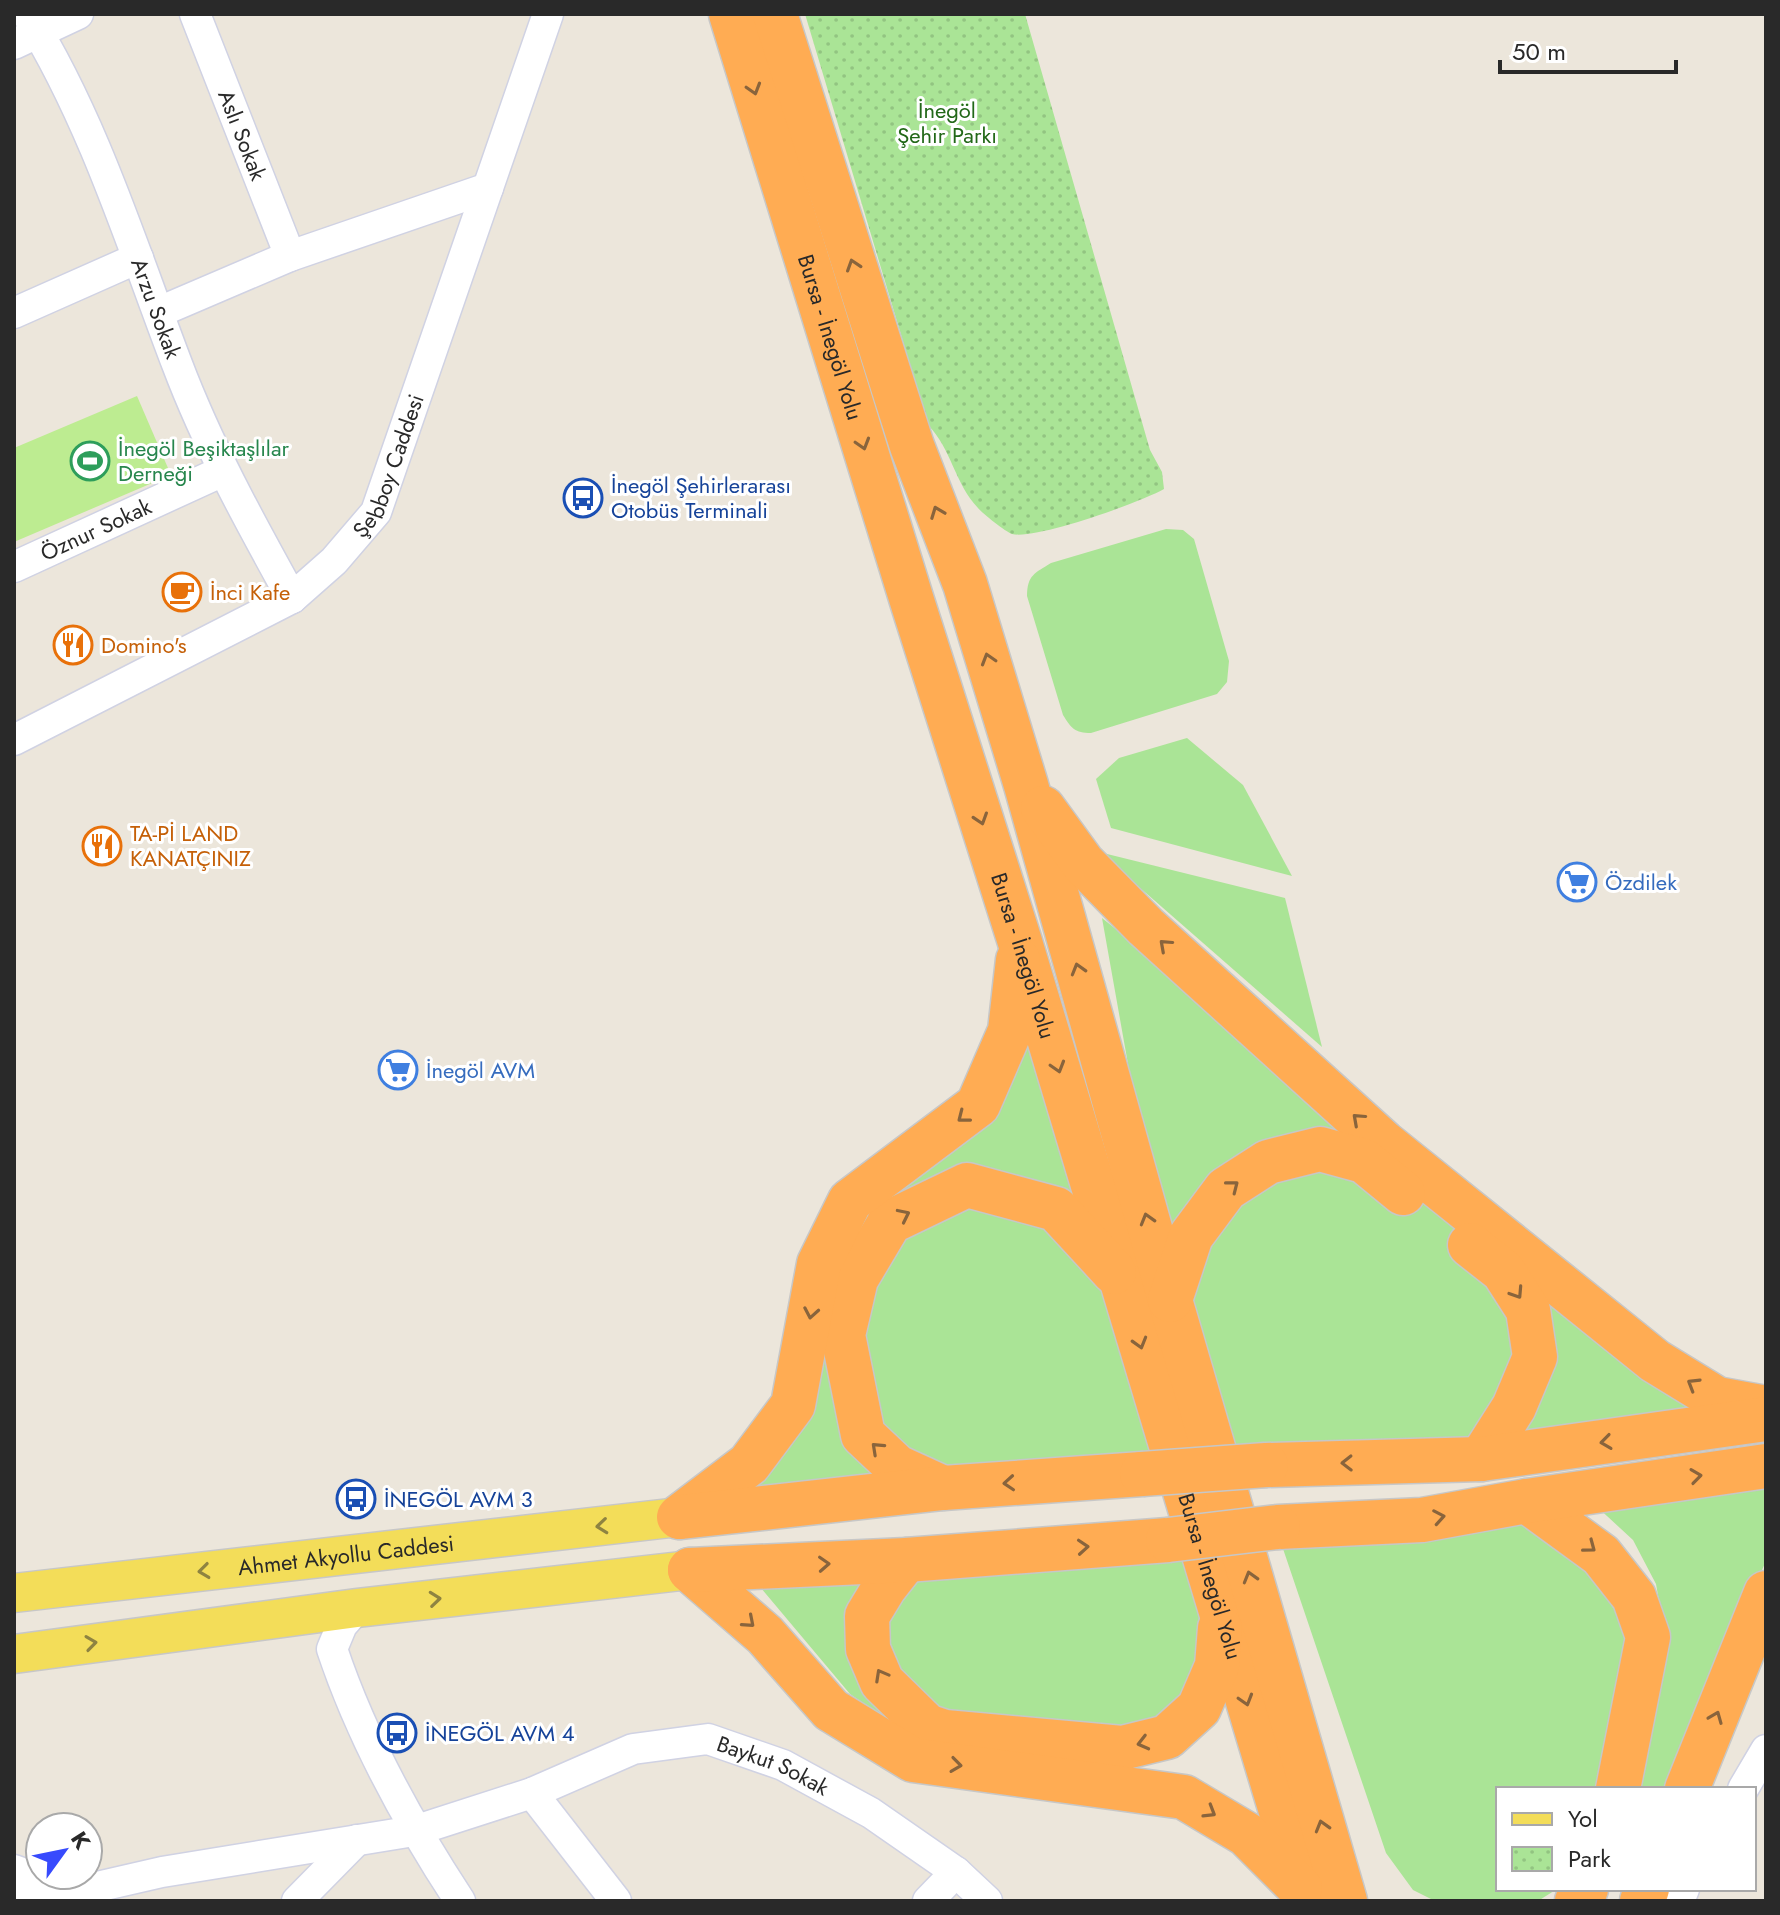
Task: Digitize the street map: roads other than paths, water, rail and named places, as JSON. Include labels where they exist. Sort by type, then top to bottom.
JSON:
[{"type":"highway","name":"Bursa - İnegöl Yolu","points":[[775,14],[902,418],[965,584],[1026,785],[1170,1300],[1323,1891]]},
{"type":"highway","name":"Bursa - İnegöl Yolu","points":[[731,24],[1020,942],[1220,1617],[1323,1891]]},
{"type":"highway","points":[[1026,785],[1083,863],[1146,927],[1384,1143],[1655,1361],[1717,1399],[1766,1408]]},
{"type":"highway","points":[[679,1517],[749,1464],[793,1405],[819,1264],[850,1201],[978,1105],[1010,1031],[1020,942]]},
{"type":"highway","points":[[1170,1300],[1191,1236],[1226,1189],[1268,1162],[1320,1149],[1364,1161],[1503,1271],[1528,1310],[1535,1357],[1514,1407],[1481,1459]]},
{"type":"highway","points":[[943,1488],[897,1467],[863,1435],[843,1335],[856,1279],[890,1222],[967,1185],[1056,1209],[1122,1280]]},
{"type":"highway","points":[[679,1517],[943,1488],[1266,1465],[1481,1459],[1766,1419]]},
{"type":"highway","points":[[690,1570],[906,1560],[1168,1540],[1278,1527],[1422,1520],[1527,1501],[1766,1466]]},
{"type":"highway","points":[[1527,1501],[1601,1555],[1634,1597],[1648,1637],[1618,1787]]},
{"type":"highway","points":[[906,1560],[867,1616],[868,1649],[882,1682],[927,1726],[945,1732],[1122,1748],[1167,1737],[1199,1708],[1217,1666],[1220,1617]]},
{"type":"highway","points":[[690,1570],[765,1635],[831,1710],[913,1760],[1184,1797],[1246,1834],[1323,1891],[1377,1901]]},
{"type":"highway","points":[[1688,1787],[1766,1593]]},
{"type":"main road","name":"Ahmet Akyollu Caddesi","points":[[14,1593],[679,1517]]},
{"type":"main road","points":[[14,1654],[357,1608],[690,1570]]},
{"type":"street","points":[[26,30],[78,14]]},
{"type":"street","name":"Aslı Sokak","points":[[195,14],[290,256]]},
{"type":"street","name":"Şebboy Caddesi","points":[[14,740],[292,598],[334,561],[376,512],[548,14]]},
{"type":"street","name":"Arzu Sokak","points":[[26,30],[96,147],[177,364],[223,471],[292,598]]},
{"type":"street","points":[[159,312],[290,256],[488,188]]},
{"type":"street","points":[[14,313],[138,258]]},
{"type":"street","name":"Öznur Sokak","points":[[14,567],[223,471]]},
{"type":"street","points":[[332,1649],[342,1625],[357,1608]]},
{"type":"street","points":[[303,1615],[320,1630],[332,1649],[349,1701],[414,1831],[460,1901]]},
{"type":"street","name":"Baykut Sokak","points":[[14,1900],[75,1892],[162,1872],[414,1831],[532,1793],[633,1749],[708,1739],[783,1765],[871,1813],[956,1872],[987,1901]]},
{"type":"street","points":[[1744,1787],[1766,1750]]},
{"type":"street","points":[[532,1793],[616,1901]]},
{"type":"street","points":[[297,1901],[357,1840]]},
{"type":"street","points":[[14,1870],[75,1892]]},
{"type":"street","points":[[129,1901],[162,1872]]},
{"type":"street","points":[[928,1901],[956,1872]]},
{"type":"place","name":"İnegöl Beşiktaşlılar Derneği","points":[[90,461]]},
{"type":"place","name":"İnegöl Şehirlerarası Otobüs Terminali","points":[[583,498]]},
{"type":"place","name":"İnci Kafe","points":[[182,592]]},
{"type":"place","name":"Domino's","points":[[73,645]]},
{"type":"place","name":"TA-Pİ LAND KANATÇINIZ","points":[[102,846]]},
{"type":"place","name":"Özdilek","points":[[1577,882]]},
{"type":"place","name":"İnegöl AVM","points":[[398,1070]]},
{"type":"place","name":"İNEGÖL AVM 3","points":[[356,1499]]},
{"type":"place","name":"İNEGÖL AVM 4","points":[[397,1733]]},
{"type":"park label","name":"İnegöl Şehir Parkı","points":[[947,122]]}]
